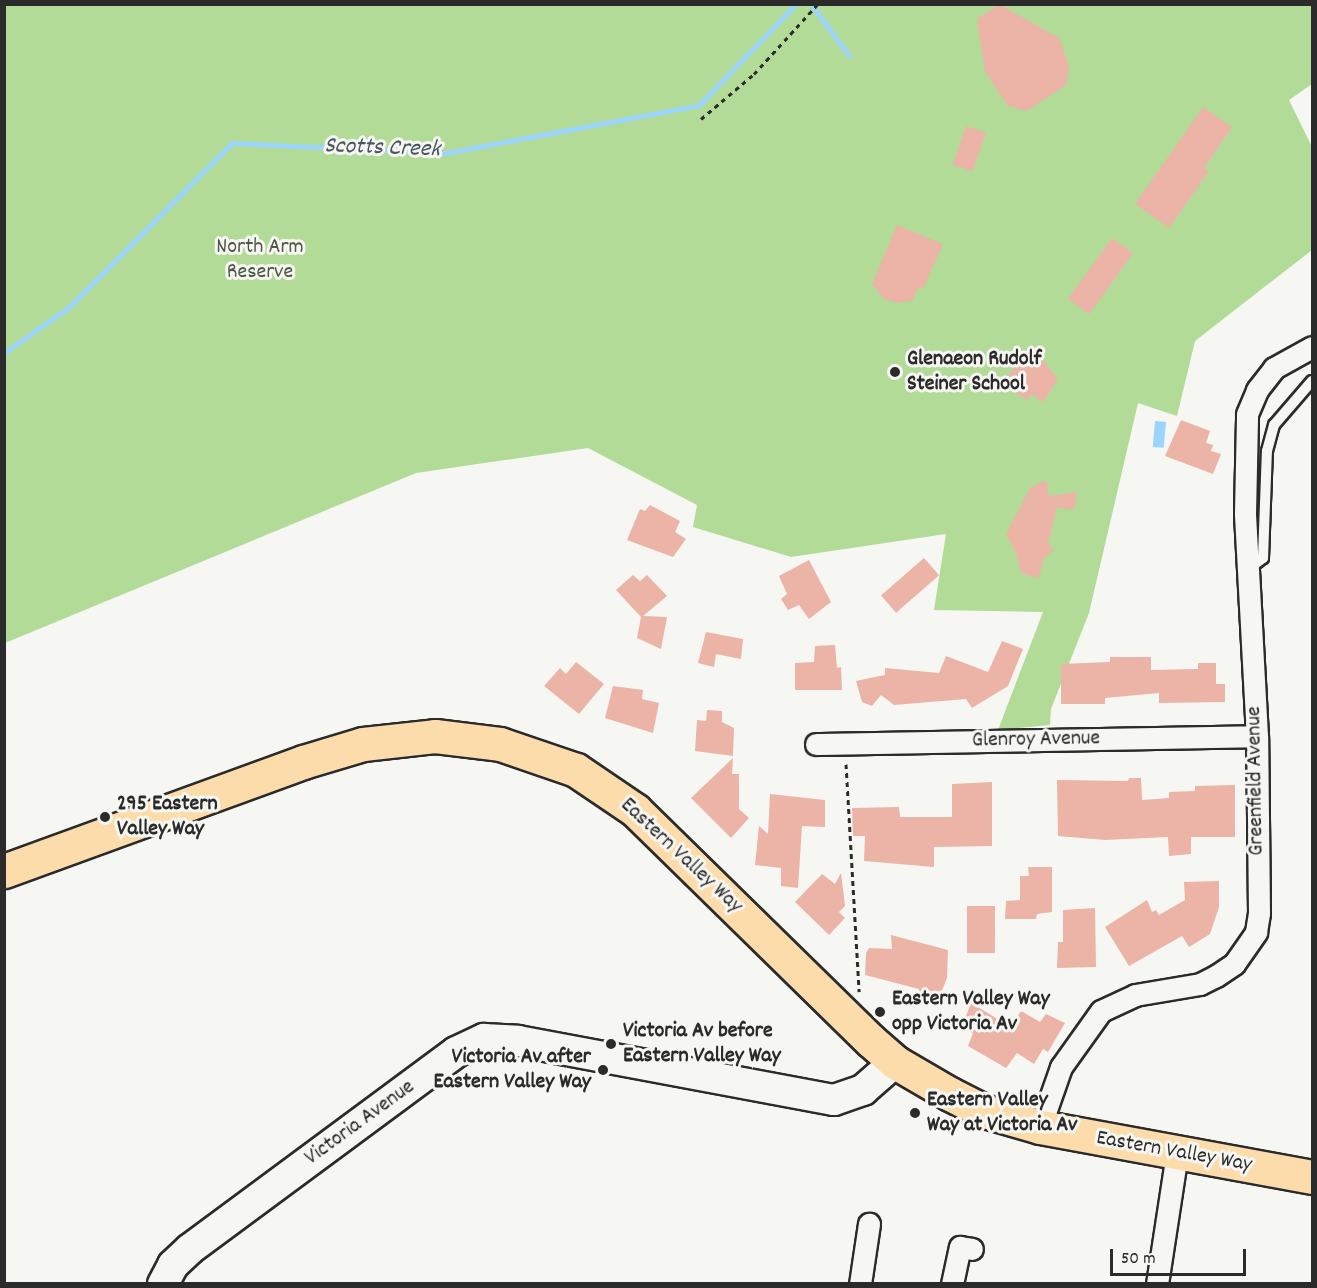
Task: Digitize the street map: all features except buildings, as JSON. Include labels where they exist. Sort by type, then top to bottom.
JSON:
[{"type":"main road","name":"Eastern Valley Way","points":[[4,871],[334,752],[414,737],[478,739],[523,750],[576,770],[635,810],[895,1062],[984,1111],[1040,1127],[1312,1177]]},
{"type":"street","name":"Greenfield Avenue","points":[[1040,1127],[1061,1067],[1101,1011],[1135,995],[1200,984],[1234,964],[1247,949],[1259,913],[1257,736],[1247,570],[1247,414],[1257,390],[1274,368],[1312,346]]},
{"type":"street","name":"Glenroy Avenue","points":[[816,744],[1257,736]]},
{"type":"street","name":"Victoria Avenue","points":[[164,1284],[173,1265],[190,1249],[456,1052],[484,1039],[518,1041],[834,1100],[863,1090],[895,1062]]},
{"type":"street","points":[[1157,1284],[1177,1154]]},
{"type":"street","points":[[860,1284],[869,1224]]},
{"type":"street","points":[[952,1284],[960,1247],[972,1249]]},
{"type":"lane","points":[[1247,570],[1263,558],[1267,451],[1274,425],[1312,381]]},
{"type":"path","points":[[700,118],[754,74],[818,4]]},
{"type":"path","points":[[845,744],[859,992]]},
{"type":"green space","name":"North Arm Reserve","points":[[5,5],[1312,5],[1312,84],[1289,100],[1312,147],[1312,250],[1195,341],[1177,416],[1138,403],[1089,613],[1051,709],[1050,725],[998,730],[1043,612],[934,610],[946,534],[791,557],[693,527],[697,505],[588,448],[416,473],[5,643]]},
{"type":"water","points":[[1155,421],[1166,422],[1164,448],[1153,447]]},
{"type":"waterway","name":"Scotts Creek","points":[[4,353],[69,307],[232,143],[446,153],[699,105],[796,4]]},
{"type":"waterway","points":[[811,4],[849,56]]},
{"type":"place","name":"Glenaeon Rudolf Steiner School","points":[[895,372]]},
{"type":"place","name":"295 Eastern Valley Way","points":[[105,817]]},
{"type":"place","name":"Eastern Valley Way opp Victoria Av","points":[[880,1012]]},
{"type":"place","name":"Victoria Av before Eastern Valley Way","points":[[611,1044]]},
{"type":"place","name":"Victoria Av after Eastern Valley Way","points":[[603,1070]]},
{"type":"place","name":"Eastern Valley Way at Victoria Av","points":[[915,1113]]}]
